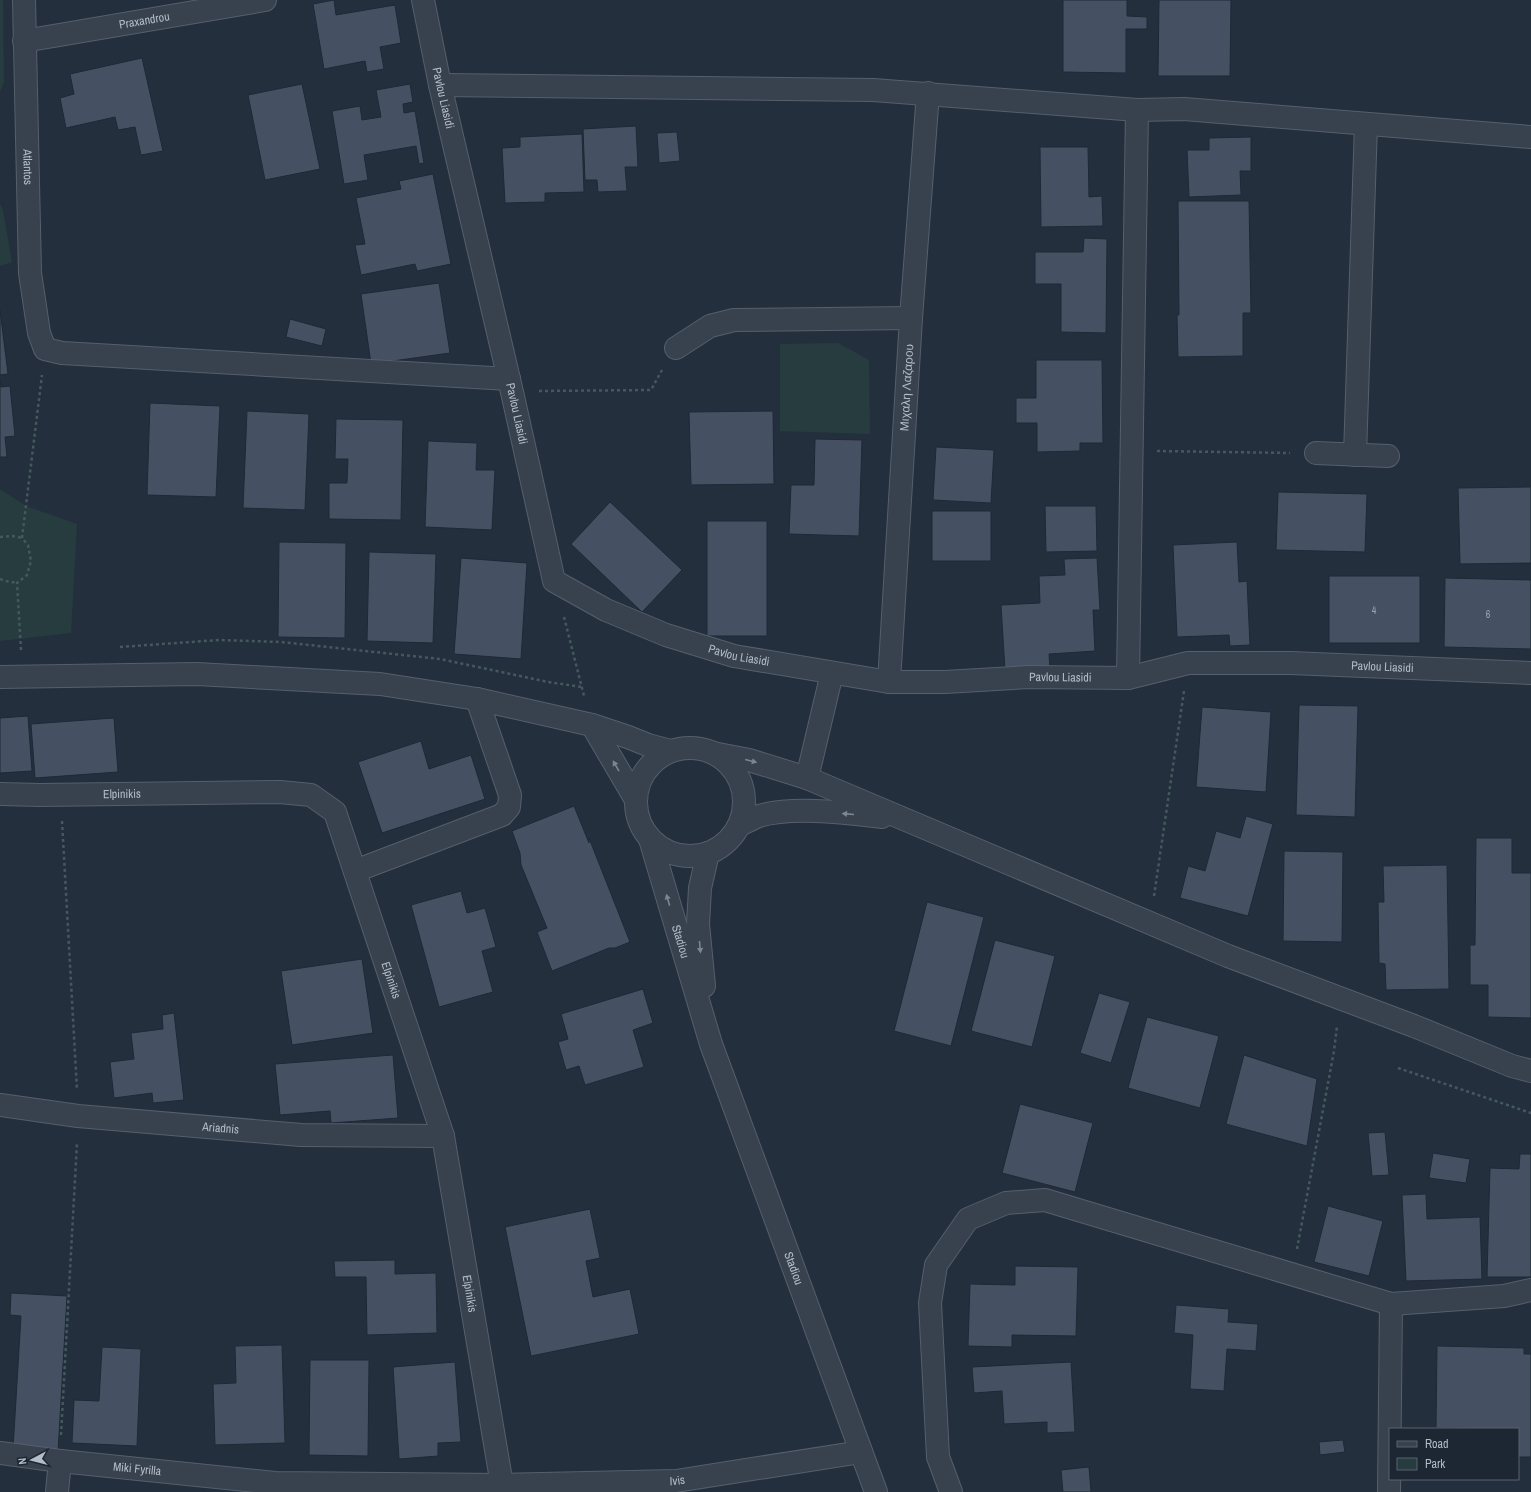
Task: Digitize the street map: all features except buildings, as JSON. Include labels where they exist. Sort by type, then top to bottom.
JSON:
[{"type":"street","name":"Atlantos","points":[[24,0],[30,273],[42,341]]},
{"type":"street","name":"Praxandrou","points":[[24,41],[265,0]]},
{"type":"street","name":"Pavlou Liasidi","points":[[423,0],[440,85],[511,386],[554,581],[606,610],[666,635],[734,656],[889,682],[945,682],[1029,677],[1128,678],[1188,663],[1291,663],[1531,673]]},
{"type":"street","points":[[440,85],[873,90],[1137,110],[1184,109],[1531,137]]},
{"type":"street","name":"Μιχαλη Λαζαρου","points":[[889,682],[911,318],[928,93]]},
{"type":"street","points":[[1128,678],[1137,110]]},
{"type":"street","points":[[1355,455],[1366,124]]},
{"type":"street","points":[[676,348],[710,326],[734,320],[911,318]]},
{"type":"street","points":[[42,341],[62,353],[511,386]]},
{"type":"street","points":[[1316,453],[1388,456]]},
{"type":"street","points":[[807,778],[832,673]]},
{"type":"street","points":[[9,677],[197,674],[380,684],[477,699],[592,725],[648,745],[671,751],[692,748],[749,760],[807,778],[1228,956],[1340,998],[1512,1066],[1531,1071]]},
{"type":"street","points":[[355,871],[502,815],[509,807],[510,795],[477,699]]},
{"type":"street","points":[[592,725],[636,800]]},
{"type":"street","points":[[671,751],[653,762],[640,779],[636,800],[639,821],[650,839],[667,851],[687,856],[708,853],[727,842],[739,825],[744,804],[741,783],[730,765],[713,752]]},
{"type":"street","name":"Elpinikis","points":[[0,794],[47,795],[280,792],[311,795],[335,812],[443,1136],[502,1485]]},
{"type":"street","points":[[739,825],[760,816],[786,812],[824,811],[901,818]]},
{"type":"street","name":"Stadiou","points":[[650,839],[711,1044],[876,1492]]},
{"type":"street","name":"Stadiou","points":[[708,853],[700,888],[698,924],[711,1044]]},
{"type":"street","name":"Ariadnis","points":[[0,1105],[78,1116],[301,1135],[443,1136]]},
{"type":"street","points":[[951,1492],[938,1457],[930,1303],[936,1265],[968,1219],[1006,1203],[1045,1200],[1391,1304],[1504,1296],[1531,1290]]},
{"type":"street","points":[[1390,1428],[1391,1304]]},
{"type":"street","name":"Ivis","points":[[274,1487],[502,1485],[676,1481],[861,1452]]},
{"type":"street","name":"Miki Fyrilla","points":[[0,1453],[274,1487]]},
{"type":"street","points":[[57,1492],[60,1461]]},
{"type":"street","points":[[1389,1480],[1389,1492]]},
{"type":"path","points":[[22,538],[42,341]]},
{"type":"path","points":[[511,386],[651,390],[676,348]]},
{"type":"path","points":[[1131,451],[1316,453]]},
{"type":"path","points":[[0,537],[13,536],[22,538],[28,545],[31,561],[27,575],[17,583],[0,579]]},
{"type":"path","points":[[554,581],[592,725]]},
{"type":"path","points":[[9,677],[21,653],[17,583]]},
{"type":"path","points":[[1150,922],[1188,663]]},
{"type":"path","points":[[548,682],[582,687]]},
{"type":"path","points":[[1292,1275],[1334,1051],[1340,998]]},
{"type":"path","points":[[1398,1068],[1531,1113]]},
{"type":"green space","points":[[0,0],[3,0],[4,82],[0,92]]},
{"type":"green space","points":[[0,204],[3,210],[12,262],[0,266]]},
{"type":"green space","points":[[838,343],[869,360],[870,434],[780,431],[780,344]]},
{"type":"green space","points":[[0,489],[26,506],[77,524],[71,633],[0,641]]}]
